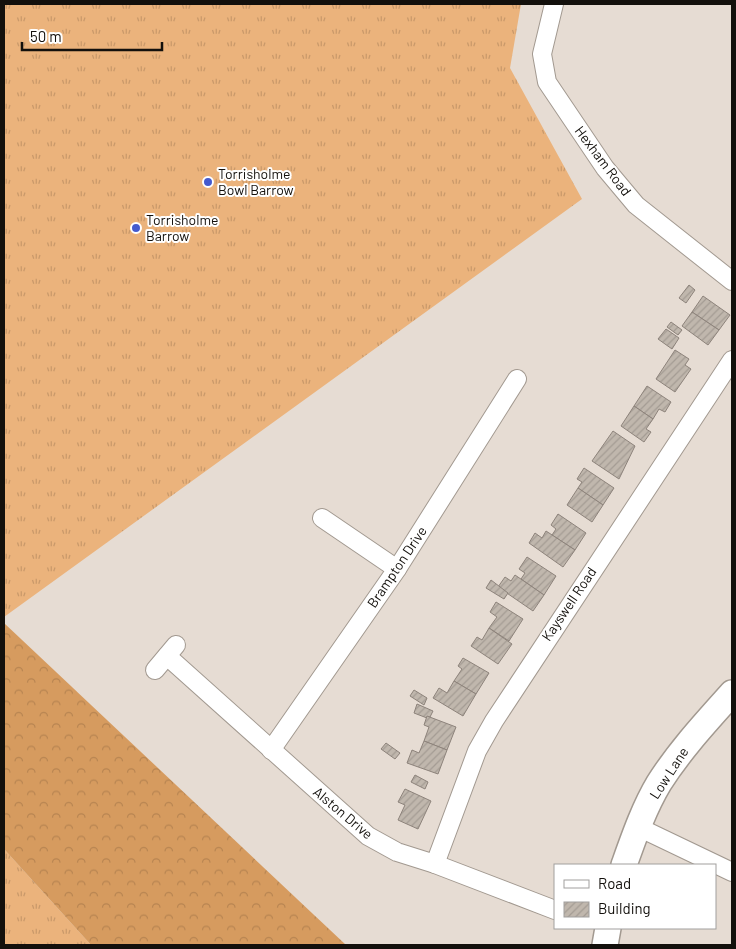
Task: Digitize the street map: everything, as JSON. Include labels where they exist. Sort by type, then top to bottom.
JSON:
[{"type":"street","name":"Hexham Road","points":[[554,4],[542,54],[547,82],[605,168],[636,205],[732,281]]},
{"type":"street","name":"Kayswell Road","points":[[435,864],[477,750],[494,721],[732,360]]},
{"type":"street","name":"Brampton Drive","points":[[270,750],[398,569],[517,380]]},
{"type":"street","points":[[322,518],[398,569]]},
{"type":"street","name":"Alston Drive","points":[[155,670],[171,651],[270,750],[368,836],[397,852],[435,864],[554,910]]},
{"type":"street","name":"Low Lane","points":[[624,864],[638,827],[659,784],[692,738],[732,693]]},
{"type":"street","points":[[638,827],[715,864]]},
{"type":"street","points":[[716,864],[732,872]]},
{"type":"green space","points":[[4,4],[521,4],[510,68],[582,199],[4,617]]},
{"type":"green space","points":[[4,623],[346,945],[91,945],[4,849]]},
{"type":"green space","points":[[4,849],[91,945],[4,945]]},
{"type":"building","points":[[689,285],[695,290],[686,303],[679,298]]},
{"type":"building","points":[[703,296],[730,315],[719,330],[692,312]]},
{"type":"building","points":[[692,312],[719,330],[708,345],[682,326]]},
{"type":"building","points":[[671,322],[682,330],[678,335],[667,327]]},
{"type":"building","points":[[666,329],[679,338],[672,349],[658,339]]},
{"type":"building","points":[[675,350],[689,359],[685,365],[691,369],[675,392],[656,379]]},
{"type":"building","points":[[647,386],[671,402],[665,412],[659,409],[653,419],[634,406]]},
{"type":"building","points":[[634,406],[653,419],[646,429],[651,432],[644,442],[621,426]]},
{"type":"building","points":[[613,431],[635,446],[619,479],[592,461]]},
{"type":"building","points":[[584,468],[614,488],[603,505],[578,488],[582,482],[577,479]]},
{"type":"building","points":[[578,488],[603,505],[592,522],[567,505]]},
{"type":"building","points":[[558,514],[586,533],[575,550],[552,535],[556,529],[551,525]]},
{"type":"building","points":[[546,531],[575,550],[563,567],[529,543],[535,533],[542,538]]},
{"type":"building","points":[[527,557],[556,576],[544,595],[521,579],[525,573],[519,569]]},
{"type":"building","points":[[515,575],[544,595],[533,611],[498,587],[505,577],[511,581]]},
{"type":"building","points":[[491,580],[508,593],[504,599],[486,588]]},
{"type":"building","points":[[496,602],[523,619],[509,641],[489,628],[497,617],[490,612]]},
{"type":"building","points":[[489,628],[512,644],[498,664],[471,646],[477,637],[482,640]]},
{"type":"building","points":[[463,658],[489,673],[476,694],[454,681],[462,669],[458,666]]},
{"type":"building","points":[[454,681],[476,694],[463,716],[433,698],[439,688],[447,693]]},
{"type":"building","points":[[414,690],[427,698],[424,705],[410,696]]},
{"type":"building","points":[[417,704],[433,711],[430,717],[427,718],[414,713]]},
{"type":"building","points":[[427,716],[456,727],[447,750],[424,741],[429,727],[424,725]]},
{"type":"building","points":[[424,741],[447,750],[438,774],[407,763],[412,750],[419,753]]},
{"type":"building","points":[[386,743],[400,753],[395,759],[381,749]]},
{"type":"building","points":[[415,775],[428,782],[425,789],[411,782]]},
{"type":"building","points":[[405,789],[431,801],[418,829],[398,820],[405,805],[398,802]]},
{"type":"place","name":"Torrisholme Bowl Barrow","points":[[208,182]]},
{"type":"place","name":"Torrisholme Barrow","points":[[136,228]]}]
